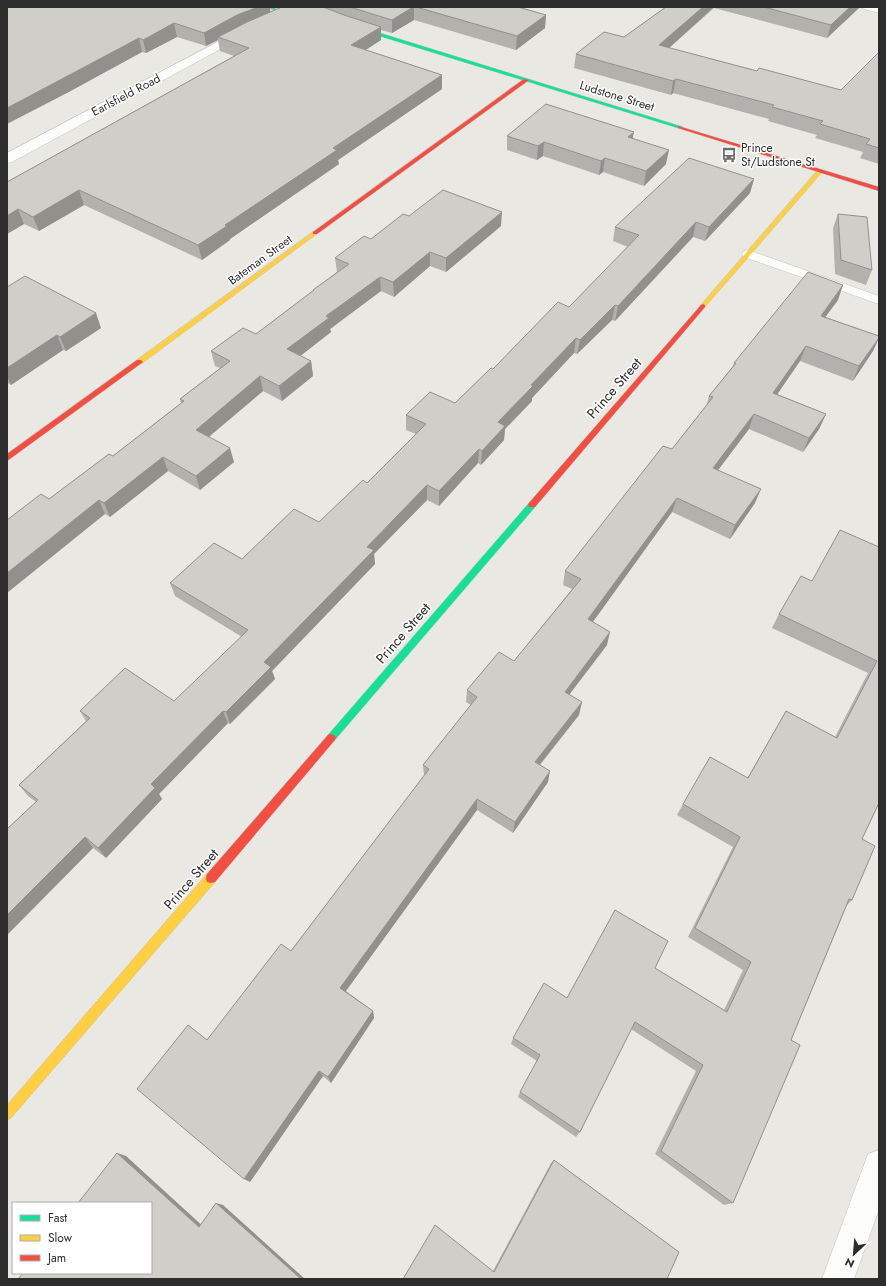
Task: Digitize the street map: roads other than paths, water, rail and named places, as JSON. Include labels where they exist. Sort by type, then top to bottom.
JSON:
[{"type":"street","points":[[299,12],[307,7]]},
{"type":"street","name":"Ludstone Street","points":[[307,7],[349,25],[879,189]]},
{"type":"street","points":[[868,7],[879,10]]},
{"type":"street","name":"Earlsfield Road","points":[[7,159],[244,32],[270,16]]},
{"type":"street","name":"Ludstone Street","points":[[313,19],[349,25]]},
{"type":"street","name":"Bateman Street","points":[[7,458],[526,80]]},
{"type":"street","name":"Prince Street","points":[[7,1114],[820,171]]},
{"type":"street","points":[[838,1279],[879,1166]]},
{"type":"lane","points":[[748,254],[879,300]]},
{"type":"place","name":"Prince St/Ludstone St","points":[[729,155]]}]
